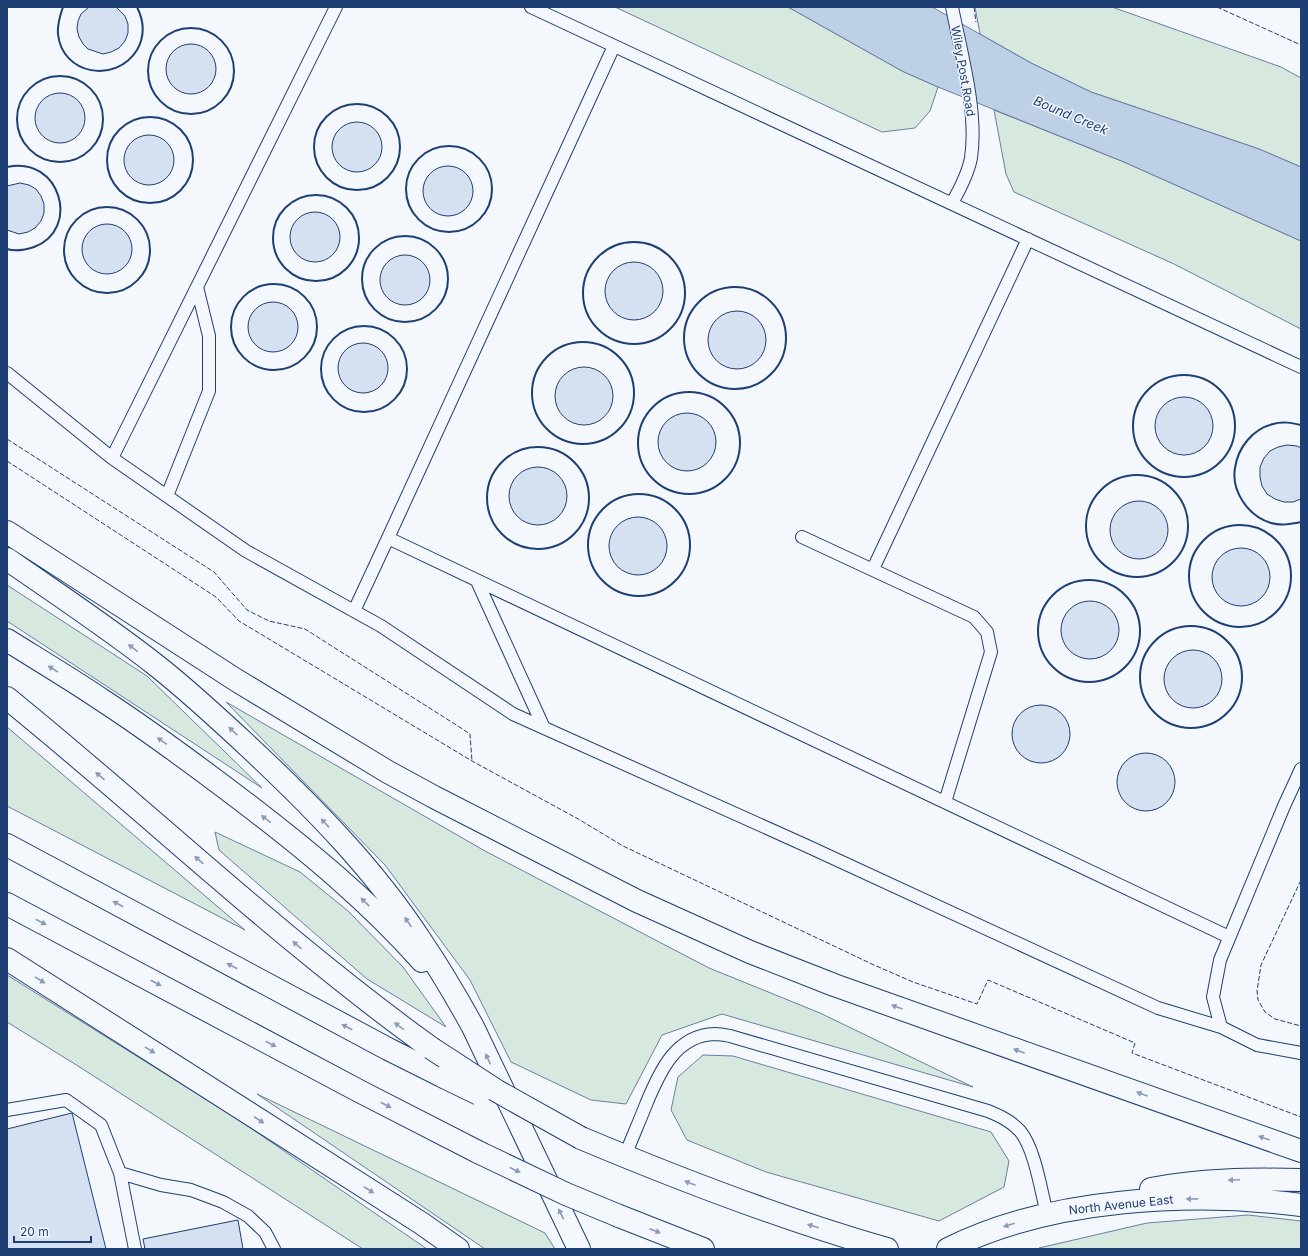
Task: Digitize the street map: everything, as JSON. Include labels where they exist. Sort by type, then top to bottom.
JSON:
[{"type":"main road","points":[[7,532],[236,680],[388,772],[644,904],[750,952],[834,984],[1301,1151]]},
{"type":"main road","points":[[7,559],[159,667],[230,729],[291,787],[361,863],[402,914],[441,971],[473,1027],[579,1249]]},
{"type":"main road","points":[[7,640],[104,700],[188,760],[313,856],[356,894],[400,937],[434,976],[473,1027]]},
{"type":"main road","points":[[7,698],[326,969],[394,1022],[431,1048],[498,1091],[580,1138]]},
{"type":"main road","points":[[7,845],[388,1049],[516,1111],[736,1200],[887,1249]]},
{"type":"main road","points":[[7,904],[361,1092],[480,1153],[558,1190],[703,1249]]},
{"type":"main road","points":[[7,959],[388,1202],[458,1249]]},
{"type":"main road","points":[[1047,1214],[1136,1192],[1183,1184],[1228,1180],[1301,1180]]},
{"type":"main road","name":"North Avenue East","points":[[950,1248],[1001,1228],[1047,1214],[1095,1206],[1172,1200],[1222,1199],[1301,1205]]},
{"type":"lane","points":[[112,458],[336,7]]},
{"type":"lane","points":[[532,7],[1301,367]]},
{"type":"lane","name":"Wiley Post Road","points":[[952,7],[970,101],[972,134],[971,158],[966,174],[952,203]]},
{"type":"lane","points":[[354,611],[614,46]]},
{"type":"lane","points":[[873,569],[1028,239]]},
{"type":"lane","points":[[167,496],[209,391],[209,336],[198,286]]},
{"type":"lane","points":[[7,373],[112,458],[246,552],[381,626],[513,714],[807,846],[1158,1008],[1220,1027],[1258,1045],[1301,1053]]},
{"type":"lane","points":[[802,537],[974,617],[987,632],[991,652],[945,802]]},
{"type":"lane","points":[[388,538],[1229,937]]},
{"type":"lane","points":[[477,581],[544,728]]},
{"type":"lane","points":[[1220,1027],[1213,997],[1220,960],[1301,768]]},
{"type":"lane","points":[[625,1156],[659,1075],[667,1061],[687,1042],[700,1037],[715,1034],[723,1035],[1000,1115],[1020,1132],[1027,1143],[1032,1156],[1047,1214]]},
{"type":"lane","points":[[7,1110],[66,1100],[101,1125],[120,1173],[135,1249]]},
{"type":"lane","points":[[120,1173],[161,1185],[191,1190],[223,1202],[248,1216],[265,1232],[274,1249]]},
{"type":"shaded area","points":[[615,7],[788,7],[902,71],[938,87],[930,111],[915,128],[882,132]]},
{"type":"shaded area","points":[[975,7],[1112,7],[1281,67],[1301,78],[1301,167],[1259,149],[1091,92],[1031,63],[980,34]]},
{"type":"shaded area","points":[[994,110],[1124,162],[1301,241],[1301,329],[1174,264],[1014,192],[1006,174]]},
{"type":"shaded area","points":[[7,585],[147,676],[262,788],[7,621]]},
{"type":"shaded area","points":[[226,702],[485,851],[709,968],[820,1013],[973,1087],[722,1014],[662,1035],[626,1104],[591,1100],[511,1062],[470,980],[385,865]]},
{"type":"shaded area","points":[[7,727],[245,930],[7,806]]},
{"type":"shaded area","points":[[215,832],[300,872],[348,911],[403,967],[446,1027],[367,979],[219,850]]},
{"type":"shaded area","points":[[7,975],[239,1120],[427,1249],[363,1249],[7,1022]]},
{"type":"shaded area","points":[[703,1055],[733,1056],[991,1132],[1009,1161],[1004,1187],[939,1221],[766,1172],[687,1140],[671,1110],[678,1077]]},
{"type":"shaded area","points":[[257,1094],[545,1233],[555,1249],[485,1249]]},
{"type":"shaded area","points":[[1248,1215],[1301,1221],[1301,1249],[1039,1248],[1147,1223]]},
{"type":"water","name":"Bound Creek","points":[[788,7],[932,7],[1031,63],[1091,92],[1259,149],[1301,167],[1301,241],[1124,162],[902,71]]},
{"type":"building","points":[[89,7],[116,7],[125,16],[128,24],[128,33],[125,41],[119,48],[103,54],[88,49],[83,44],[77,29],[78,21],[81,14]]},
{"type":"building","points":[[186,44],[196,44],[209,51],[216,64],[216,74],[209,87],[196,94],[186,94],[177,90],[170,83],[166,74],[166,64],[170,55],[177,48]]},
{"type":"building","points":[[55,93],[65,93],[78,100],[85,113],[85,123],[78,136],[65,143],[55,143],[46,139],[39,132],[35,123],[35,113],[39,104],[46,97]]},
{"type":"building","points":[[352,122],[362,122],[375,129],[382,142],[382,152],[375,165],[362,172],[352,172],[343,168],[336,161],[332,152],[332,142],[336,133],[343,126]]},
{"type":"building","points":[[144,135],[154,135],[167,142],[174,155],[174,165],[167,178],[154,185],[144,185],[135,181],[128,174],[124,165],[124,155],[128,146],[135,139]]},
{"type":"building","points":[[443,166],[453,166],[466,173],[473,186],[473,196],[466,209],[453,216],[443,216],[434,212],[427,205],[423,196],[423,186],[427,177],[434,170]]},
{"type":"building","points":[[20,183],[29,185],[36,189],[44,204],[44,213],[41,221],[35,228],[28,232],[19,234],[7,230],[7,186]]},
{"type":"building","points":[[310,212],[320,212],[333,219],[340,232],[340,242],[333,255],[320,262],[310,262],[301,258],[294,251],[290,242],[290,232],[294,223],[301,216]]},
{"type":"building","points":[[102,224],[112,224],[125,231],[132,244],[132,254],[125,267],[112,274],[102,274],[93,270],[86,263],[82,254],[82,244],[86,235],[93,228]]},
{"type":"building","points":[[400,255],[410,255],[423,262],[430,275],[430,285],[423,298],[410,305],[400,305],[391,301],[384,294],[380,285],[380,275],[384,266],[391,259]]},
{"type":"building","points":[[634,262],[645,264],[658,275],[661,280],[663,291],[661,302],[650,315],[645,318],[634,320],[623,318],[610,307],[607,302],[605,291],[607,280],[618,267],[623,264]]},
{"type":"building","points":[[268,302],[278,302],[291,309],[298,322],[298,332],[291,345],[278,352],[268,352],[259,348],[252,341],[248,332],[248,322],[252,313],[259,306]]},
{"type":"building","points":[[737,311],[753,316],[761,324],[766,340],[761,356],[753,364],[737,369],[721,364],[713,356],[708,340],[713,324],[721,316]]},
{"type":"building","points":[[358,343],[368,343],[381,350],[388,363],[388,373],[381,386],[368,393],[358,393],[349,389],[342,382],[338,373],[338,363],[342,354],[349,347]]},
{"type":"building","points":[[584,367],[600,372],[608,380],[613,396],[608,412],[600,420],[584,425],[568,420],[560,412],[555,396],[560,380],[568,372]]},
{"type":"building","points":[[1184,397],[1200,402],[1208,410],[1213,426],[1208,442],[1200,450],[1184,455],[1168,450],[1160,442],[1155,426],[1160,410],[1168,402]]},
{"type":"building","points":[[687,413],[703,418],[711,426],[716,442],[711,458],[703,466],[687,471],[671,466],[663,458],[658,442],[663,426],[671,418]]},
{"type":"building","points":[[1287,445],[1301,448],[1301,499],[1293,502],[1284,502],[1267,494],[1262,486],[1260,477],[1260,467],[1264,458],[1270,451]]},
{"type":"building","points":[[538,467],[554,472],[562,480],[567,496],[562,512],[554,520],[538,525],[522,520],[514,512],[509,496],[514,480],[522,472]]},
{"type":"building","points":[[1139,501],[1155,506],[1163,514],[1168,530],[1163,546],[1155,554],[1139,559],[1123,554],[1115,546],[1110,530],[1115,514],[1123,506]]},
{"type":"building","points":[[638,517],[654,522],[662,530],[667,546],[662,562],[654,570],[638,575],[622,570],[614,562],[609,546],[614,530],[622,522]]},
{"type":"building","points":[[1241,548],[1257,553],[1265,561],[1270,577],[1265,593],[1257,601],[1241,606],[1225,601],[1217,593],[1212,577],[1217,561],[1225,553]]},
{"type":"building","points":[[1090,601],[1101,603],[1114,614],[1117,619],[1119,630],[1117,641],[1106,654],[1101,657],[1090,659],[1079,657],[1066,646],[1063,641],[1061,630],[1063,619],[1074,606],[1079,603]]},
{"type":"building","points":[[1193,650],[1204,652],[1217,663],[1220,668],[1222,679],[1220,690],[1209,703],[1204,706],[1193,708],[1182,706],[1169,695],[1166,690],[1164,679],[1166,668],[1177,655],[1182,652]]},
{"type":"building","points":[[1041,705],[1057,710],[1065,718],[1070,734],[1065,750],[1057,758],[1041,763],[1025,758],[1017,750],[1012,734],[1017,718],[1025,710]]},
{"type":"building","points":[[1146,753],[1162,758],[1170,766],[1175,782],[1170,798],[1162,806],[1146,811],[1130,806],[1122,798],[1117,782],[1122,766],[1130,758]]},
{"type":"building","points":[[72,1113],[106,1249],[7,1249],[7,1129]]},
{"type":"building","points":[[238,1220],[243,1249],[145,1249],[143,1239]]},
{"type":"fence","points":[[974,7],[976,22]]},
{"type":"fence","points":[[1217,7],[1301,45]]},
{"type":"fence","points":[[7,439],[214,572],[247,610],[269,621],[305,629],[470,734],[472,761]]},
{"type":"fence","points":[[7,461],[216,597],[239,621],[472,761],[580,820],[623,846],[913,982],[977,1004],[988,980],[1135,1043],[1132,1053],[1301,1117]]},
{"type":"fence","points":[[1301,880],[1261,965],[1257,991],[1258,1000],[1265,1012],[1275,1019],[1301,1026]]},
{"type":"wall","points":[[63,7],[59,20],[58,34],[62,48],[69,59],[79,66],[91,70],[104,71],[116,68],[128,61],[140,45],[143,28],[137,7]]},
{"type":"wall","points":[[191,28],[199,29],[215,35],[227,47],[233,63],[234,71],[233,79],[227,95],[215,107],[199,113],[191,114],[183,113],[167,107],[155,95],[149,79],[148,71],[149,63],[155,47],[167,35],[183,29],[191,28]]},
{"type":"wall","points":[[60,76],[76,79],[84,83],[96,95],[100,103],[103,119],[100,135],[96,143],[84,155],[76,159],[60,162],[44,159],[36,155],[24,143],[20,135],[17,119],[20,103],[24,95],[36,83],[44,79],[60,76]]},
{"type":"wall","points":[[357,104],[365,105],[381,111],[393,123],[399,139],[400,147],[399,155],[393,171],[381,183],[365,189],[357,190],[349,189],[333,183],[321,171],[315,155],[314,147],[315,139],[321,123],[333,111],[349,105],[357,104]]},
{"type":"wall","points":[[150,117],[158,118],[174,124],[186,136],[192,152],[193,160],[192,168],[186,184],[174,196],[158,202],[150,203],[142,202],[126,196],[114,184],[108,168],[107,160],[108,152],[114,136],[126,124],[142,118],[150,117]]},
{"type":"wall","points":[[449,146],[457,147],[473,153],[485,165],[491,181],[492,189],[491,197],[485,213],[473,225],[457,231],[449,232],[441,231],[425,225],[413,213],[407,197],[406,189],[407,181],[413,165],[425,153],[441,147],[449,146]]},
{"type":"wall","points":[[7,167],[26,166],[41,172],[52,183],[58,196],[60,211],[57,226],[49,238],[34,247],[27,249],[7,249]]},
{"type":"wall","points":[[316,195],[324,196],[340,202],[352,214],[358,230],[359,238],[358,246],[352,262],[340,274],[324,280],[316,281],[308,280],[292,274],[280,262],[274,246],[273,238],[274,230],[280,214],[292,202],[308,196],[316,195]]},
{"type":"wall","points":[[107,207],[123,210],[131,214],[143,226],[147,234],[150,250],[147,266],[143,274],[131,286],[123,290],[107,293],[91,290],[83,286],[71,274],[67,266],[64,250],[67,234],[71,226],[83,214],[91,210],[107,207]]},
{"type":"wall","points":[[405,236],[413,237],[429,243],[441,255],[447,271],[448,279],[447,287],[441,303],[429,315],[413,321],[405,322],[397,321],[381,315],[369,303],[363,287],[362,279],[363,271],[369,255],[381,243],[397,237],[405,236]]},
{"type":"wall","points":[[634,242],[653,246],[670,257],[681,274],[685,293],[681,312],[670,329],[653,340],[634,344],[615,340],[598,329],[587,312],[583,293],[587,274],[598,257],[615,246],[634,242]]},
{"type":"wall","points":[[274,284],[282,285],[298,291],[310,303],[316,319],[317,327],[316,335],[310,351],[298,363],[282,369],[274,370],[266,369],[250,363],[238,351],[232,335],[231,327],[232,319],[238,303],[250,291],[266,285],[274,284]]},
{"type":"wall","points":[[735,287],[754,291],[771,302],[782,319],[786,338],[782,357],[771,374],[754,385],[735,389],[716,385],[699,374],[688,357],[684,338],[688,319],[699,302],[716,291],[735,287]]},
{"type":"wall","points":[[364,326],[380,329],[388,333],[400,345],[404,353],[407,369],[404,385],[400,393],[388,405],[380,409],[364,412],[348,409],[340,405],[328,393],[324,385],[321,369],[324,353],[328,345],[340,333],[348,329],[364,326]]},
{"type":"wall","points":[[583,342],[602,346],[619,357],[630,374],[634,393],[630,412],[619,429],[602,440],[583,444],[564,440],[547,429],[536,412],[532,393],[536,374],[547,357],[564,346],[583,342]]},
{"type":"wall","points":[[1184,375],[1203,379],[1220,390],[1231,407],[1235,426],[1231,445],[1220,462],[1203,473],[1184,477],[1165,473],[1148,462],[1137,445],[1133,426],[1137,407],[1148,390],[1165,379],[1184,375]]},
{"type":"wall","points":[[689,392],[708,396],[725,407],[736,424],[740,443],[736,462],[725,479],[708,490],[689,494],[670,490],[653,479],[642,462],[638,443],[642,424],[653,407],[670,396],[689,392]]},
{"type":"wall","points":[[1301,425],[1277,423],[1259,430],[1248,440],[1239,453],[1234,477],[1243,502],[1255,515],[1263,520],[1275,524],[1301,522]]},
{"type":"wall","points":[[538,447],[557,451],[574,462],[585,479],[589,498],[585,517],[574,534],[557,545],[538,549],[519,545],[502,534],[491,517],[487,498],[491,479],[502,462],[519,451],[538,447]]},
{"type":"wall","points":[[1137,475],[1156,479],[1173,490],[1184,507],[1188,526],[1184,545],[1173,562],[1156,573],[1137,577],[1118,573],[1101,562],[1090,545],[1086,526],[1090,507],[1101,490],[1118,479],[1137,475]]},
{"type":"wall","points":[[639,494],[658,498],[675,509],[686,526],[690,545],[686,564],[675,581],[658,592],[639,596],[620,592],[603,581],[592,564],[588,545],[592,526],[603,509],[620,498],[639,494]]},
{"type":"wall","points":[[1240,525],[1259,529],[1276,540],[1287,557],[1291,576],[1287,595],[1276,612],[1259,623],[1240,627],[1221,623],[1204,612],[1193,595],[1189,576],[1193,557],[1204,540],[1221,529],[1240,525]]},
{"type":"wall","points":[[1089,580],[1108,584],[1125,595],[1136,612],[1140,631],[1136,650],[1125,667],[1108,678],[1089,682],[1070,678],[1053,667],[1042,650],[1038,631],[1042,612],[1053,595],[1070,584],[1089,580]]},
{"type":"wall","points":[[1191,626],[1210,630],[1227,641],[1238,658],[1242,677],[1238,696],[1227,713],[1210,724],[1191,728],[1172,724],[1155,713],[1144,696],[1140,677],[1144,658],[1155,641],[1172,630],[1191,626]]}]
